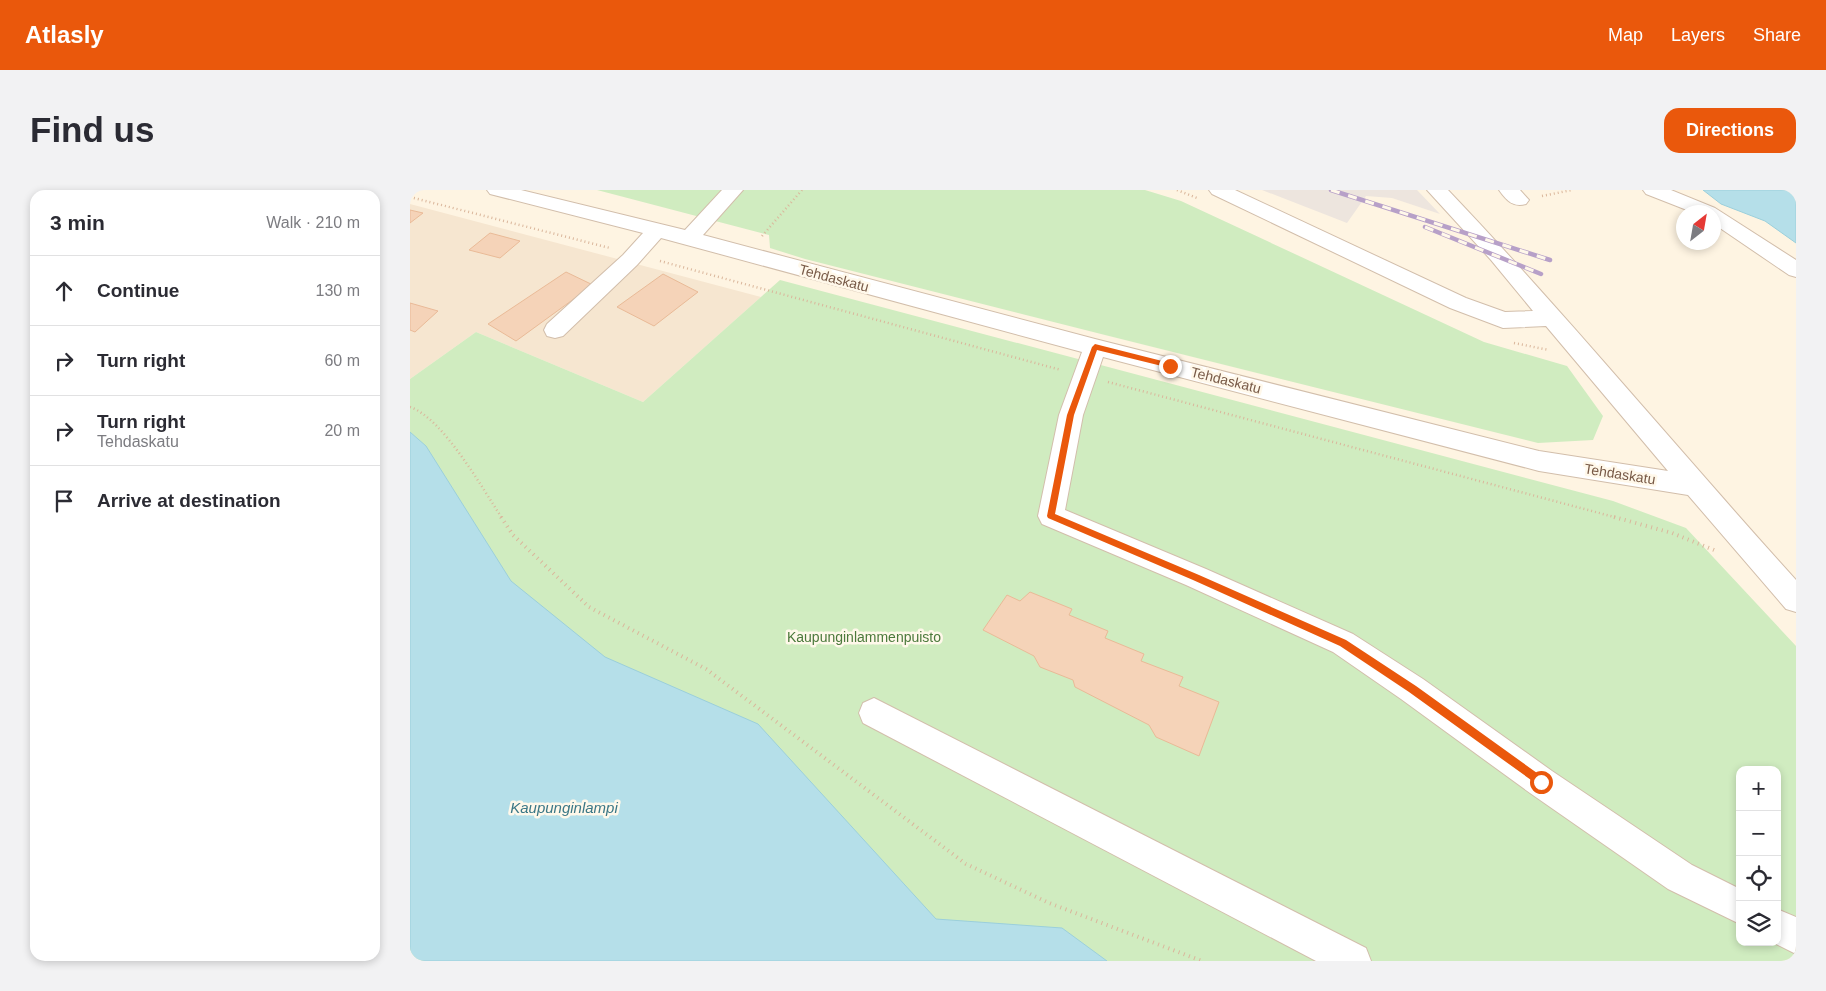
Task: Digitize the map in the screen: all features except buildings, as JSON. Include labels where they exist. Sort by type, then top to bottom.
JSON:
[{"type":"street","name":"Tehdaskatu","points":[[497,190],[689,238],[1095,347],[1539,461],[1695,486]]},
{"type":"street","points":[[689,238],[733,190]]},
{"type":"street","points":[[1219,190],[1458,303],[1503,320],[1551,318]]},
{"type":"street","points":[[1437,190],[1493,250],[1695,486],[1796,600]]},
{"type":"street","points":[[1653,190],[1692,205]]},
{"type":"street","points":[[1721,220],[1796,270]]},
{"type":"street","points":[[555,330],[635,255],[657,230]]},
{"type":"street","points":[[1095,347],[1071,415],[1051,516],[1196,577],[1343,643],[1412,689],[1541,782],[1680,877],[1736,905]]},
{"type":"street","points":[[874,713],[1354,961]]},
{"type":"street","points":[[1781,928],[1796,936]]},
{"type":"path","points":[[726,279],[802,190]]},
{"type":"path","points":[[410,196],[1672,533],[1712,548],[1720,554]]},
{"type":"path","points":[[410,406],[419,410],[448,438],[513,535],[589,607],[706,669],[966,864],[1049,903],[1202,961]]},
{"type":"shaded area","points":[[1262,190],[1417,190],[1440,214],[1392,198],[1366,196],[1347,223]]},
{"type":"shaded area","points":[[410,204],[761,297],[643,402],[476,332],[410,379]]},
{"type":"green space","points":[[597,190],[1145,190],[1181,201],[1484,342],[1567,366],[1603,416],[1593,440],[1538,443],[805,259],[770,248],[769,235]]},
{"type":"green space","name":"Kaupunginlammenpuisto","points":[[780,280],[1613,501],[1686,528],[1796,646],[1796,961],[410,961],[410,379],[476,332],[643,402]]},
{"type":"water","points":[[1703,190],[1796,190],[1796,243],[1765,221],[1721,204]]},
{"type":"water","name":"Kaupunginlampi","points":[[410,432],[426,446],[511,581],[605,657],[758,724],[936,919],[1062,928],[1107,961],[410,961]]},
{"type":"railway","points":[[1331,190],[1550,260]]},
{"type":"railway","points":[[1425,227],[1541,274]]},
{"type":"route","points":[[1170,366],[1095,347],[1071,415],[1055,488],[1051,516],[1196,577],[1343,643],[1412,689],[1541,782]]}]
